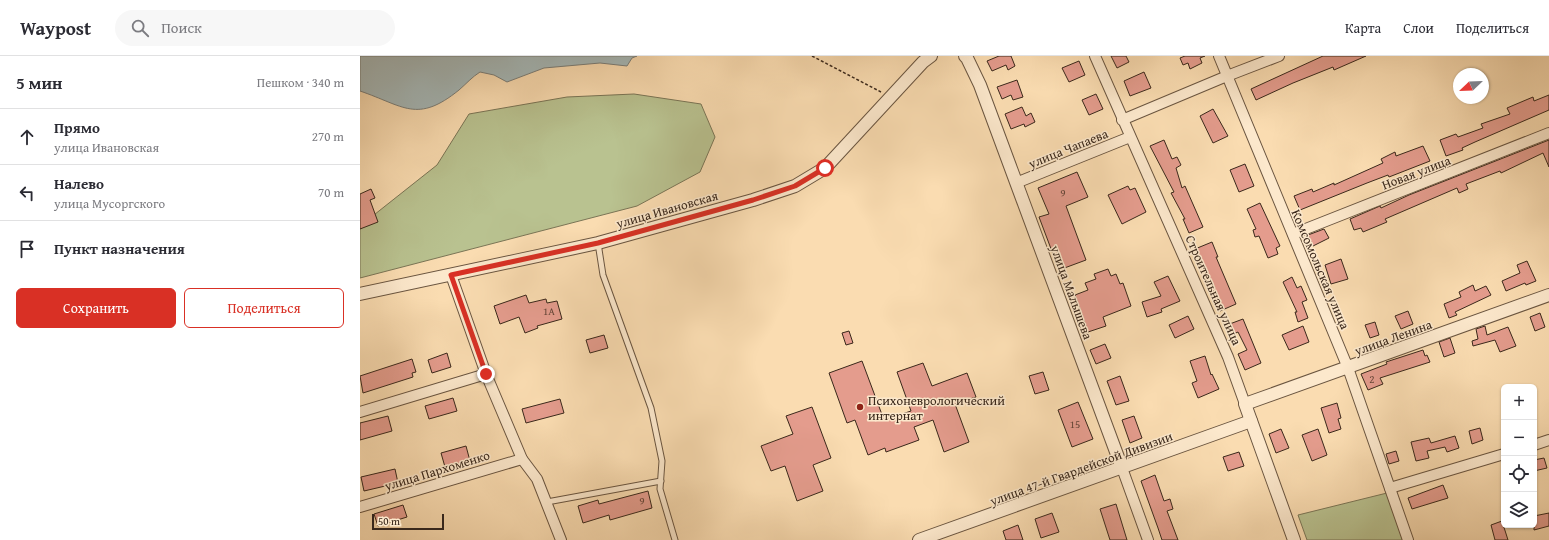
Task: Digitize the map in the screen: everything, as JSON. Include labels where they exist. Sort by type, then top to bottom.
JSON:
[{"type":"street","name":"улица Ивановская","points":[[360,294],[598,243],[753,200],[795,186],[825,168],[923,62],[931,56]]},
{"type":"street","name":"улица Малышева","points":[[965,56],[968,58],[980,85],[1148,540]]},
{"type":"street","name":"Строительная улица","points":[[1095,56],[1228,357],[1294,540]]},
{"type":"street","name":"Комсомольская улица","points":[[1218,56],[1348,368],[1408,540]]},
{"type":"street","name":"улица Чапаева","points":[[1122,120],[1279,56]]},
{"type":"street","name":"Новая улица","points":[[1293,234],[1549,133]]},
{"type":"street","name":"улица Чапаева","points":[[1016,183],[1130,137]]},
{"type":"street","points":[[451,275],[486,374],[522,459],[537,479],[561,540]]},
{"type":"street","name":"улица Ленина","points":[[1245,404],[1549,296]]},
{"type":"street","points":[[360,412],[486,374]]},
{"type":"street","name":"улица 47-й Гвардейской Дивизии","points":[[920,540],[1251,421]]},
{"type":"street","points":[[1537,444],[1549,440]]},
{"type":"street","points":[[1390,488],[1501,455]]},
{"type":"street","name":"улица Пархоменко","points":[[360,507],[522,459]]},
{"type":"lane","points":[[598,243],[603,275],[650,408],[662,461],[660,489],[675,540]]},
{"type":"lane","points":[[547,502],[660,481]]},
{"type":"path","points":[[812,56],[890,97]]},
{"type":"green space","points":[[634,94],[701,104],[715,137],[700,172],[637,206],[360,278],[360,226],[437,165],[469,114],[567,97]]},
{"type":"green space","points":[[1387,493],[1403,540],[1307,540],[1298,515]]},
{"type":"shaded area","points":[[360,56],[637,56],[632,58],[627,66],[600,63],[544,68],[507,82],[494,75],[480,72],[459,90],[432,107],[410,109],[360,91]]},
{"type":"building","points":[[999,56],[1011,56],[1015,66],[1008,70],[1006,65],[992,71],[987,61]]},
{"type":"building","points":[[1111,56],[1126,56],[1129,62],[1117,68]]},
{"type":"building","points":[[1185,56],[1205,56],[1200,58],[1202,63],[1190,69],[1188,63],[1183,65],[1180,58]]},
{"type":"building","points":[[1323,56],[1366,56],[1334,70],[1333,67],[1293,83],[1256,100],[1251,89]]},
{"type":"building","points":[[1079,61],[1085,75],[1069,82],[1062,68]]},
{"type":"building","points":[[1144,72],[1151,88],[1130,96],[1124,81]]},
{"type":"building","points":[[1017,80],[1023,97],[1013,100],[1011,95],[1002,99],[997,87]]},
{"type":"building","points":[[1096,94],[1103,109],[1089,115],[1082,100]]},
{"type":"building","points":[[1549,95],[1549,110],[1462,148],[1463,150],[1446,156],[1440,140],[1456,134],[1458,137],[1483,128],[1481,124],[1510,114],[1507,108],[1533,97],[1534,101]]},
{"type":"building","points":[[1022,107],[1026,116],[1031,113],[1035,122],[1025,127],[1024,124],[1011,129],[1005,114]]},
{"type":"building","points":[[1213,109],[1228,136],[1213,143],[1200,116]]},
{"type":"building","points":[[1164,140],[1172,159],[1177,157],[1181,165],[1176,168],[1182,188],[1185,186],[1203,227],[1189,233],[1183,219],[1185,219],[1171,193],[1174,192],[1150,146]]},
{"type":"building","points":[[1549,140],[1549,167],[1543,153],[1501,173],[1500,171],[1466,184],[1468,189],[1459,193],[1457,188],[1385,219],[1387,222],[1363,232],[1361,228],[1354,230],[1350,219],[1380,206],[1381,208],[1409,195]]},
{"type":"building","points":[[1423,146],[1430,161],[1389,177],[1388,175],[1300,210],[1294,196],[1312,189],[1313,192],[1334,183],[1334,185],[1383,163],[1381,159],[1395,152],[1396,156]]},
{"type":"building","points":[[1245,164],[1254,186],[1239,192],[1230,170]]},
{"type":"building","points":[[1077,172],[1088,197],[1066,206],[1086,260],[1059,270],[1039,217],[1049,214],[1038,188]]},
{"type":"building","points":[[1128,186],[1130,190],[1135,188],[1146,212],[1122,224],[1108,195]]},
{"type":"building","points":[[371,189],[375,198],[370,200],[378,222],[360,229],[360,194]]},
{"type":"building","points":[[1260,203],[1280,246],[1276,248],[1278,254],[1268,258],[1259,236],[1255,237],[1253,230],[1256,229],[1247,209]]},
{"type":"building","points":[[1324,229],[1329,238],[1313,246],[1308,235]]},
{"type":"building","points":[[1212,242],[1218,257],[1216,257],[1236,304],[1220,311],[1213,297],[1216,296],[1195,249]]},
{"type":"building","points":[[1341,259],[1348,279],[1331,284],[1325,265]]},
{"type":"building","points":[[1527,261],[1536,281],[1526,285],[1525,283],[1506,291],[1502,281],[1520,273],[1517,265]]},
{"type":"building","points":[[1108,269],[1111,276],[1116,274],[1120,284],[1123,283],[1131,306],[1103,317],[1106,326],[1088,332],[1075,295],[1088,290],[1085,283],[1096,279],[1094,274]]},
{"type":"building","points":[[1168,276],[1180,301],[1161,309],[1162,312],[1147,317],[1142,302],[1161,296],[1154,282]]},
{"type":"building","points":[[1292,277],[1297,288],[1301,286],[1307,300],[1302,302],[1308,318],[1298,322],[1295,312],[1297,312],[1283,282]]},
{"type":"building","points":[[1473,285],[1475,291],[1486,286],[1491,295],[1455,312],[1457,315],[1449,318],[1444,304],[1461,297],[1459,292]]},
{"type":"building","points":[[526,295],[529,303],[546,299],[547,303],[557,301],[562,319],[537,326],[538,328],[525,333],[519,317],[500,324],[494,306]]},
{"type":"building","points":[[1408,311],[1413,324],[1401,329],[1395,316]]},
{"type":"building","points":[[1540,313],[1545,327],[1535,331],[1530,317]]},
{"type":"building","points":[[1188,316],[1194,329],[1175,338],[1169,325]]},
{"type":"building","points":[[1243,319],[1261,363],[1245,370],[1238,354],[1247,350],[1238,332],[1231,335],[1227,325]]},
{"type":"building","points":[[1375,322],[1379,335],[1370,338],[1365,325]]},
{"type":"building","points":[[1303,326],[1309,342],[1289,350],[1282,335]]},
{"type":"building","points":[[1485,326],[1487,335],[1508,327],[1516,346],[1500,352],[1495,340],[1473,346],[1472,341],[1478,339],[1476,329]]},
{"type":"building","points":[[849,331],[853,343],[846,345],[842,333]]},
{"type":"building","points":[[604,335],[608,348],[590,353],[586,340]]},
{"type":"building","points":[[1450,338],[1455,353],[1444,357],[1439,342]]},
{"type":"building","points":[[1105,344],[1111,358],[1096,364],[1090,350]]},
{"type":"building","points":[[1423,350],[1425,356],[1427,355],[1430,362],[1380,378],[1383,384],[1368,390],[1361,374],[1387,364],[1386,362]]},
{"type":"building","points":[[447,353],[451,367],[432,373],[428,360]]},
{"type":"building","points":[[1205,356],[1211,375],[1212,374],[1219,389],[1198,398],[1192,383],[1197,381],[1190,361]]},
{"type":"building","points":[[412,359],[416,372],[412,373],[413,377],[363,393],[360,376]]},
{"type":"building","name":"Психоневрологический интернат","points":[[862,361],[884,420],[911,411],[897,372],[923,363],[932,386],[967,373],[976,397],[955,404],[969,442],[944,452],[933,420],[914,427],[919,440],[886,452],[885,448],[868,455],[855,420],[847,423],[829,373]]},
{"type":"building","points":[[1043,372],[1049,390],[1035,394],[1029,376]]},
{"type":"building","points":[[1120,376],[1129,401],[1116,405],[1107,381]]},
{"type":"building","points":[[453,398],[457,411],[429,419],[425,406]]},
{"type":"building","points":[[560,399],[564,413],[526,423],[522,409]]},
{"type":"building","points":[[1078,402],[1093,439],[1072,447],[1058,410]]},
{"type":"building","points":[[1337,403],[1341,418],[1338,419],[1341,429],[1329,433],[1321,408]]},
{"type":"building","points":[[812,407],[831,458],[813,465],[823,491],[797,501],[785,466],[771,471],[761,446],[793,434],[786,416]]},
{"type":"building","points":[[388,416],[392,431],[360,440],[360,423]]},
{"type":"building","points":[[1134,416],[1142,438],[1130,443],[1122,420]]},
{"type":"building","points":[[1480,428],[1483,440],[1472,444],[1469,431]]},
{"type":"building","points":[[1281,429],[1289,448],[1276,453],[1269,434]]},
{"type":"building","points":[[1318,429],[1327,455],[1312,461],[1302,435]]},
{"type":"building","points":[[1455,436],[1459,448],[1447,452],[1445,447],[1427,451],[1429,458],[1416,461],[1411,442],[1429,438],[1431,443]]},
{"type":"building","points":[[466,446],[470,461],[445,467],[441,453]]},
{"type":"building","points":[[1396,451],[1399,461],[1389,464],[1386,454]]},
{"type":"building","points":[[1239,452],[1244,466],[1228,471],[1223,457]]},
{"type":"building","points":[[1544,458],[1547,468],[1537,470],[1537,459]]},
{"type":"building","points":[[395,469],[398,483],[364,491],[361,477]]},
{"type":"building","points":[[1155,475],[1164,501],[1170,499],[1173,509],[1167,511],[1178,540],[1162,540],[1141,481]]},
{"type":"building","points":[[1443,485],[1448,498],[1412,509],[1408,498]]},
{"type":"building","points":[[648,491],[652,508],[610,520],[609,515],[583,523],[578,506],[598,500],[599,504]]},
{"type":"building","points":[[1116,504],[1127,540],[1110,540],[1100,509]]},
{"type":"building","points":[[403,505],[407,517],[378,526],[374,514]]},
{"type":"building","points":[[1052,513],[1059,532],[1041,538],[1035,519]]},
{"type":"building","points":[[1549,513],[1549,526],[1534,530],[1534,528],[1537,528],[1537,515]]},
{"type":"building","points":[[1501,521],[1501,528],[1504,528],[1508,540],[1495,540],[1491,525]]},
{"type":"building","points":[[1018,525],[1023,540],[1006,540],[1003,531]]},
{"type":"place","name":"Психоневрологический интернат","points":[[860,407]]},
{"type":"route","points":[[486,374],[451,275],[598,243],[753,200],[795,186],[825,168]]}]
